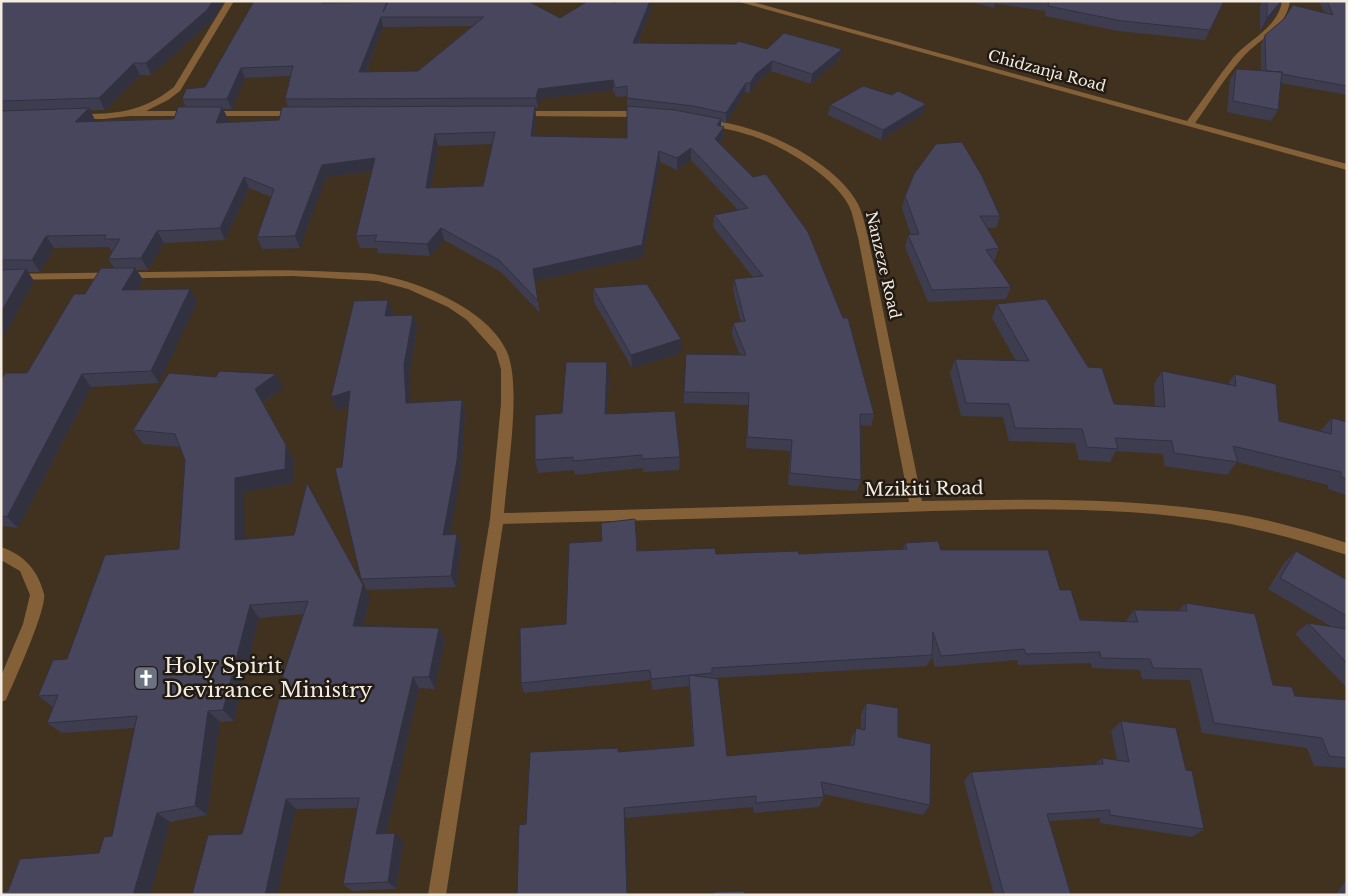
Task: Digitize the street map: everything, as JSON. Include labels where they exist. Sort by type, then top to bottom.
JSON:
[{"type":"street","points":[[132,114],[151,108],[177,89],[230,1]]},
{"type":"street","name":"Chidzanja Road","points":[[740,1],[1347,167]]},
{"type":"street","points":[[1189,124],[1242,53],[1278,22],[1286,7],[1286,1]]},
{"type":"street","points":[[510,113],[654,114]]},
{"type":"street","points":[[68,117],[132,114],[312,114]]},
{"type":"street","name":"Nanzeze Road","points":[[693,119],[754,133],[796,154],[836,182],[853,204],[864,237],[916,507]]},
{"type":"street","points":[[1,277],[337,274],[378,278],[411,286],[452,304],[472,317],[489,335],[500,351],[507,369],[507,404],[497,518],[437,895]]},
{"type":"street","name":"Mzikiti Road","points":[[497,518],[916,507],[1103,506],[1195,512],[1305,534],[1347,549]]},
{"type":"street","points":[[1,553],[25,567],[36,595],[30,624],[1,695]]},
{"type":"building","points":[[1,1],[213,1],[207,10],[146,63],[134,63],[99,98],[1,101]]},
{"type":"building","points":[[254,1],[387,2],[383,12],[388,1],[528,1],[560,18],[588,1],[615,3],[616,1],[650,1],[633,43],[736,44],[738,41],[767,49],[784,33],[842,49],[812,74],[772,61],[756,74],[750,83],[746,83],[726,113],[693,106],[627,98],[627,86],[615,88],[613,80],[538,89],[536,98],[285,99],[293,66],[241,68],[227,99],[182,99],[186,89],[205,87]],"holes":[[[381,17],[484,17],[418,71],[359,72]]]},
{"type":"building","points":[[1049,1],[1224,1],[1210,30],[1122,21],[1048,6]]},
{"type":"building","points":[[1267,1],[1281,1],[1267,18]]},
{"type":"building","points":[[1327,1],[1347,1],[1347,86],[1282,74],[1282,72],[1266,71],[1265,35],[1284,19],[1293,5],[1333,15]]},
{"type":"building","points":[[1236,69],[1282,72],[1278,110],[1233,101]]},
{"type":"building","points":[[863,86],[892,95],[898,91],[926,104],[883,130],[830,105]]},
{"type":"building","points":[[535,106],[531,136],[627,138],[627,106],[675,110],[721,119],[717,125],[724,127],[715,139],[753,177],[766,174],[808,232],[843,318],[848,318],[874,414],[860,414],[861,480],[790,473],[792,440],[747,437],[749,393],[684,392],[686,354],[746,355],[733,323],[745,321],[734,279],[763,276],[714,215],[748,208],[691,148],[677,158],[659,151],[642,245],[533,269],[538,301],[499,260],[441,228],[427,244],[374,241],[377,235],[356,236],[375,158],[322,165],[295,236],[257,237],[274,189],[244,177],[220,228],[157,231],[141,258],[108,259],[120,239],[104,239],[106,235],[46,236],[32,260],[1,260],[1,111],[89,108],[75,122],[174,119],[178,107],[222,107],[216,123],[279,120],[282,107]],"holes":[[[495,132],[483,186],[426,188],[435,134]]]},
{"type":"building","points":[[962,142],[982,176],[1000,216],[980,216],[999,248],[986,250],[1011,287],[932,290],[908,235],[919,234],[905,196],[914,174],[936,144]]},
{"type":"building","points":[[101,268],[135,268],[122,290],[190,289],[151,371],[82,374],[7,517],[1,516],[1,380],[5,373],[27,373],[74,294],[85,294]]},
{"type":"building","points":[[26,269],[1,312],[1,270]]},
{"type":"building","points":[[647,284],[681,339],[631,355],[593,288]]},
{"type":"building","points":[[1046,299],[1088,367],[1102,368],[1114,404],[1165,407],[1162,371],[1236,386],[1235,374],[1276,384],[1279,421],[1331,434],[1332,418],[1347,422],[1347,479],[1341,477],[1341,472],[1233,446],[1238,462],[1174,453],[1172,441],[1115,438],[1118,449],[1087,447],[1082,429],[1015,428],[1009,404],[966,403],[955,359],[1029,361],[997,304]]},
{"type":"building","points":[[388,300],[385,316],[413,315],[404,365],[406,403],[462,400],[457,460],[443,535],[457,534],[451,576],[361,579],[335,468],[342,467],[350,391],[331,397],[354,301]]},
{"type":"building","points":[[566,362],[607,362],[605,414],[675,411],[680,457],[642,459],[642,455],[573,461],[573,457],[535,460],[535,415],[562,413]]},
{"type":"building","points":[[219,371],[276,374],[255,389],[286,445],[285,469],[235,478],[235,540],[294,535],[307,483],[363,585],[353,626],[439,628],[429,677],[413,677],[376,834],[395,833],[388,882],[343,884],[359,798],[286,799],[265,895],[192,895],[208,835],[242,834],[285,678],[282,678],[308,601],[250,605],[223,710],[208,711],[195,806],[157,813],[133,895],[1,895],[1,892],[8,891],[20,859],[99,853],[104,837],[112,836],[137,716],[47,723],[58,695],[38,696],[53,660],[67,659],[105,555],[179,549],[185,460],[175,434],[133,430],[169,373],[216,377]]},
{"type":"building","points":[[635,519],[637,551],[715,548],[716,554],[798,551],[799,554],[907,549],[905,543],[938,541],[941,550],[1048,550],[1060,590],[1071,590],[1080,620],[1138,622],[1134,610],[1187,611],[1186,603],[1255,614],[1273,685],[1292,687],[1295,696],[1347,700],[1347,758],[1329,756],[1322,738],[1214,723],[1201,669],[1153,668],[1150,659],[1101,658],[1100,652],[1026,654],[1024,649],[941,656],[933,632],[932,655],[712,668],[712,673],[651,679],[650,670],[521,683],[520,628],[566,624],[569,543],[602,541],[601,523]]},
{"type":"building","points":[[1296,551],[1347,580],[1347,616],[1280,578]]},
{"type":"building","points":[[1308,623],[1347,629],[1347,663]]},
{"type":"building","points":[[689,675],[718,679],[727,756],[854,745],[856,728],[865,730],[866,703],[898,708],[898,737],[931,744],[930,805],[821,782],[824,797],[756,803],[756,796],[624,808],[627,895],[517,895],[519,825],[526,824],[530,752],[618,748],[618,752],[694,746]]},
{"type":"building","points":[[1121,721],[1176,728],[1186,770],[1192,771],[1204,829],[1110,815],[1110,810],[1047,814],[1071,895],[1004,895],[971,772],[1103,764],[1102,758],[1129,762]]},
{"type":"building","points":[[744,891],[745,895],[713,895],[713,892]]},
{"type":"place","name":"Holy Spirit Devirance Ministry","points":[[146,678]]}]
